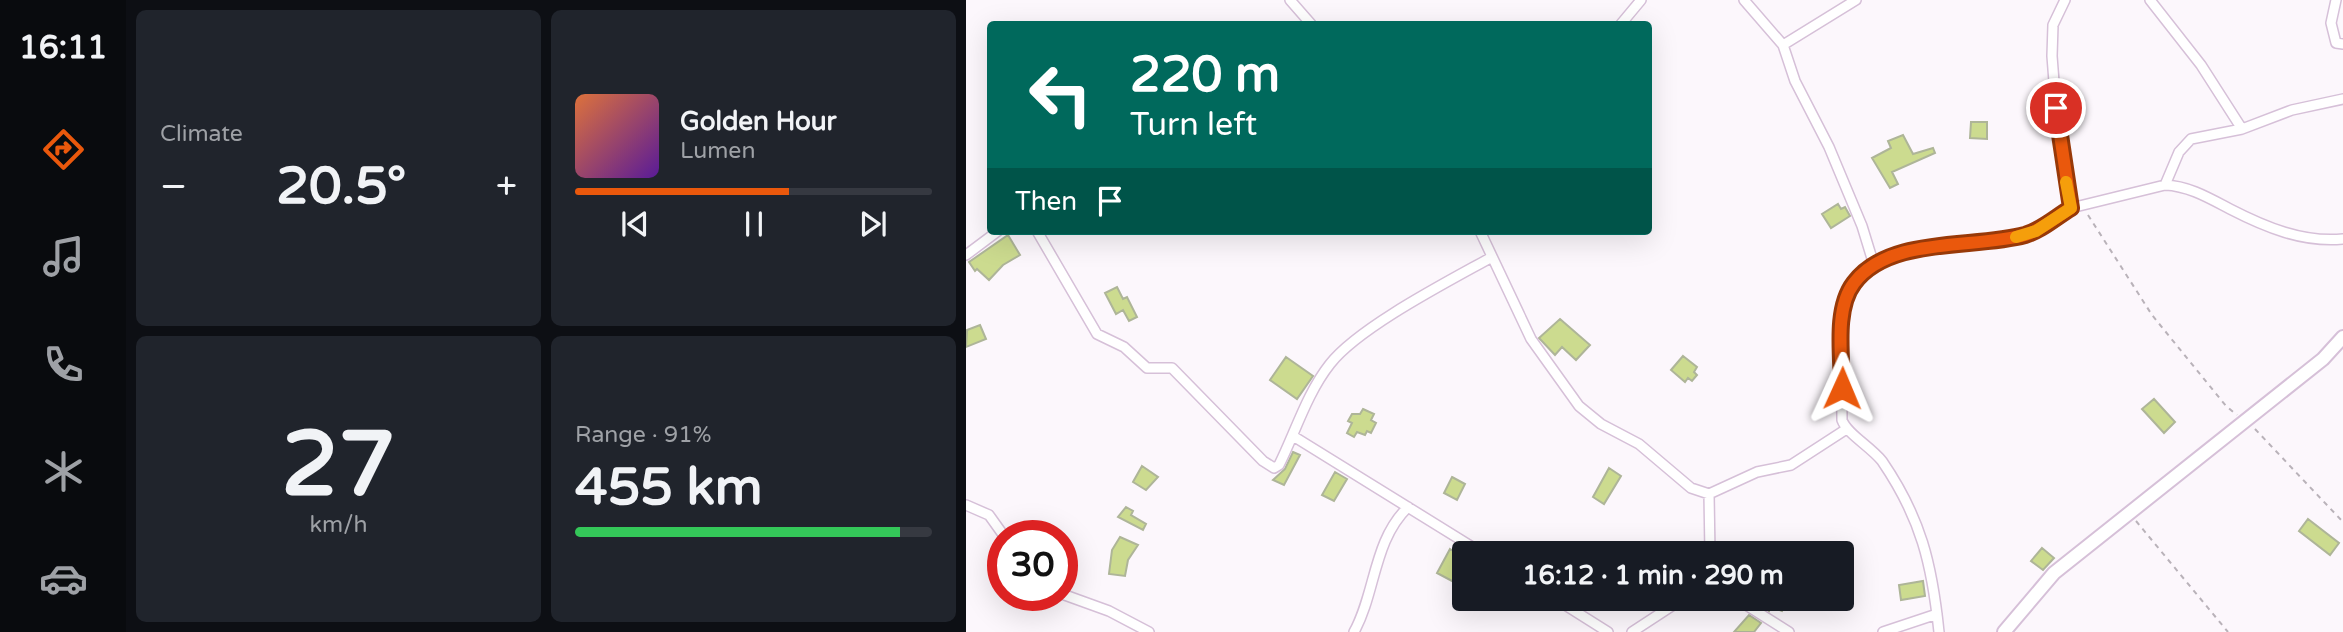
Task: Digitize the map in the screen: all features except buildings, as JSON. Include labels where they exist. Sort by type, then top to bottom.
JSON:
[{"type":"main road","points":[[2004,632],[2054,573],[2323,359],[2343,338]]},
{"type":"street","points":[[1290,0],[1308,21]]},
{"type":"street","points":[[1624,21],[1641,0]]},
{"type":"street","points":[[1744,0],[1783,45],[1796,81],[1829,148],[1862,226],[1874,265]]},
{"type":"street","points":[[1783,45],[1856,0]]},
{"type":"street","points":[[2065,0],[2053,25],[2052,56],[2058,134],[2071,208]]},
{"type":"street","points":[[2150,0],[2201,65],[2242,129]]},
{"type":"street","points":[[2336,0],[2332,33],[2334,40],[2343,44]]},
{"type":"street","points":[[2165,185],[2185,143],[2199,135],[2242,129],[2292,110],[2343,99]]},
{"type":"street","points":[[1939,632],[1930,563],[1905,499],[1874,451],[1845,430],[1841,414],[1841,323],[1853,284],[1874,265],[1902,252],[1994,242],[2026,234],[2071,208],[2165,185],[2199,193],[2244,216],[2289,234],[2309,239],[2343,239]]},
{"type":"street","points":[[966,255],[993,235]]},
{"type":"street","points":[[1039,235],[1094,330],[1102,338],[1124,346],[1147,368],[1165,365],[1172,368],[1271,468],[1279,466],[1324,373],[1344,350],[1434,289],[1492,257]]},
{"type":"street","points":[[1482,235],[1531,339],[1584,412],[1639,444],[1691,488],[1709,494],[1757,472],[1791,465],[1845,430]]},
{"type":"street","points":[[1293,436],[1463,541]]},
{"type":"street","points":[[1709,494],[1710,541]]},
{"type":"street","points":[[966,505],[989,515],[993,520]]},
{"type":"street","points":[[1354,632],[1384,545],[1398,516],[1408,507]]},
{"type":"street","points":[[1078,600],[1109,611],[1149,632]]},
{"type":"street","points":[[1575,611],[1608,632]]},
{"type":"street","points":[[1632,632],[1664,611]]},
{"type":"street","points":[[1756,611],[1789,632]]},
{"type":"street","points":[[1883,632],[1937,614]]},
{"type":"path","points":[[2082,205],[2152,315],[2226,406],[2245,419],[2343,522]]},
{"type":"path","points":[[2130,515],[2157,543],[2228,632]]},
{"type":"slow traffic","points":[[2016,237],[2036,231],[2071,208],[2066,182]]},
{"type":"route","points":[[1842,388],[1841,323],[1844,311],[1853,284],[1874,265],[1902,252],[1994,242],[2026,234],[2036,231],[2071,208],[2056,108]]}]
